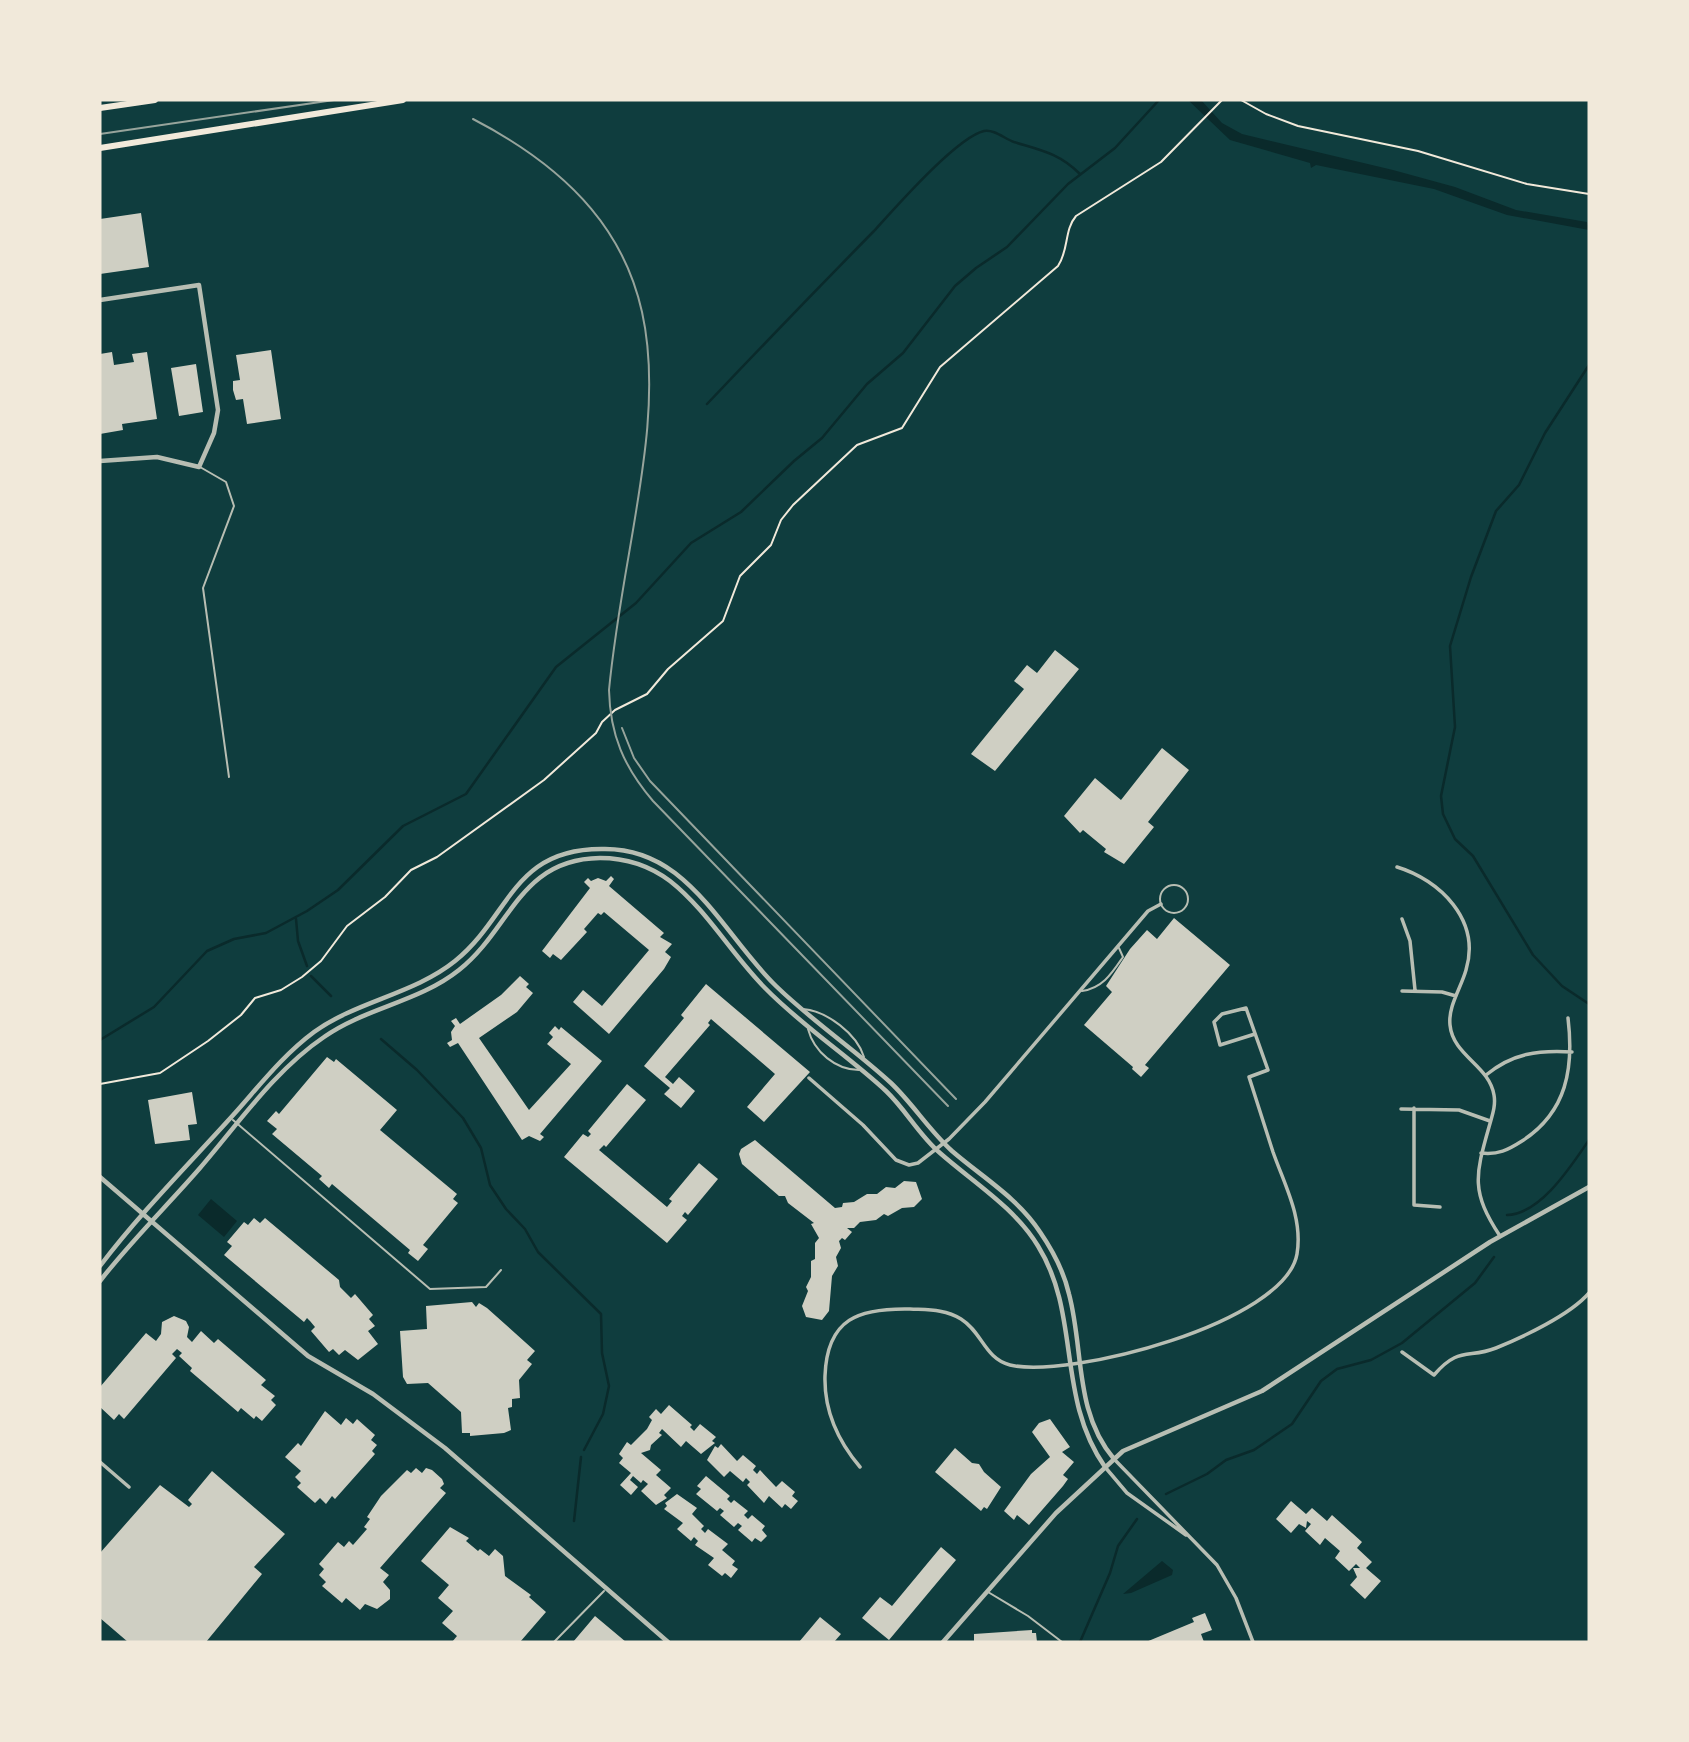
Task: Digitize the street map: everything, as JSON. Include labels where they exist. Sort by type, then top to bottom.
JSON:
[{"type":"main road","points":[[100,108],[133,101],[155,100]]},
{"type":"main road","points":[[100,148],[403,100]]},
{"type":"street","points":[[100,300],[199,285],[218,410],[214,433],[199,467],[151,457],[100,461]]},
{"type":"street","points":[[100,1266],[142,1215],[279,1063],[314,1032],[449,966],[481,935],[505,898],[523,878],[548,862],[573,852],[603,849],[625,851],[669,869],[689,885],[764,974],[904,1096],[944,1143],[1020,1208],[1045,1240],[1069,1289],[1079,1364],[1091,1418],[1114,1459],[1223,1573],[1253,1642]]},
{"type":"street","points":[[100,1281],[289,1066],[326,1035],[432,987],[458,971],[487,942],[522,891],[545,873],[570,863],[614,859],[643,866],[662,876],[687,897],[757,980],[890,1095],[936,1149],[1008,1210],[1039,1247],[1060,1297],[1069,1367],[1080,1419],[1105,1467],[1127,1493],[1188,1535]]},
{"type":"street","points":[[1397,867],[1433,882],[1448,896],[1463,922],[1468,958],[1450,1018],[1451,1035],[1462,1052],[1486,1075],[1494,1098],[1476,1171],[1477,1192],[1482,1207],[1500,1237]]},
{"type":"street","points":[[809,1078],[863,1125],[900,1163],[913,1165],[944,1143],[1082,990],[1148,911],[1161,904]]},
{"type":"street","points":[[1402,919],[1410,941],[1415,990]]},
{"type":"street","points":[[757,980],[764,974]]},
{"type":"street","points":[[1402,991],[1443,992],[1456,996]]},
{"type":"street","points":[[860,1467],[842,1443],[832,1422],[825,1381],[831,1341],[841,1327],[856,1315],[880,1309],[944,1311],[968,1324],[990,1354],[1004,1364],[1069,1367],[1222,1323],[1273,1291],[1294,1264],[1298,1240],[1297,1217],[1249,1077],[1268,1070],[1247,1008],[1222,1014],[1214,1022],[1220,1045],[1255,1034]]},
{"type":"street","points":[[806,1024],[811,1016]]},
{"type":"street","points":[[1481,1153],[1501,1153],[1511,1148],[1544,1124],[1562,1099],[1572,1052],[1568,1018]]},
{"type":"street","points":[[1486,1075],[1506,1060],[1524,1054],[1572,1052]]},
{"type":"street","points":[[1414,1108],[1414,1205],[1440,1207]]},
{"type":"street","points":[[1401,1109],[1459,1110],[1490,1121]]},
{"type":"street","points":[[100,1177],[150,1223],[308,1356],[365,1389],[430,1437],[668,1642]]},
{"type":"street","points":[[943,1642],[1056,1513],[1129,1448],[1262,1391],[1500,1237],[1589,1187]]},
{"type":"street","points":[[1402,1352],[1434,1375],[1456,1356],[1498,1347],[1570,1310],[1589,1293]]},
{"type":"street","points":[[100,1462],[129,1487]]},
{"type":"lane","points":[[199,467],[226,482],[234,506],[203,588],[229,777]]},
{"type":"lane","points":[[1171,885],[1179,886],[1187,894],[1187,903],[1180,912],[1168,912],[1161,904],[1161,892],[1171,885]]},
{"type":"lane","points":[[1082,990],[1098,987],[1107,978],[1123,957],[1119,947]]},
{"type":"lane","points":[[803,1009],[821,1012],[848,1034],[859,1044],[865,1061]]},
{"type":"lane","points":[[806,1024],[813,1044],[833,1062],[842,1069],[861,1070]]},
{"type":"lane","points":[[230,1118],[430,1289],[486,1287],[501,1270]]},
{"type":"lane","points":[[554,1642],[606,1588]]},
{"type":"lane","points":[[987,1591],[1038,1623],[1062,1642]]},
{"type":"path","points":[[100,1084],[160,1073],[215,1036],[255,998],[281,990],[302,976],[321,961],[347,926],[385,897],[411,870],[436,857],[544,780],[596,733],[615,710],[647,694],[668,668],[723,621],[740,576],[771,545],[781,520],[800,497],[857,445],[902,428],[940,367],[1058,267],[1067,248],[1070,223],[1076,216],[1161,162],[1222,100]]},
{"type":"path","points":[[1241,100],[1298,127],[1418,151],[1527,184],[1589,194]]},
{"type":"water","points":[[1188,100],[1201,100],[1222,123],[1242,134],[1455,187],[1516,210],[1587,222],[1589,230],[1507,215],[1434,189],[1316,165],[1311,168],[1310,163],[1230,140]]},
{"type":"water","points":[[211,1199],[237,1221],[224,1237],[198,1215]]},
{"type":"water","points":[[1162,1561],[1173,1570],[1172,1575],[1123,1594]]},
{"type":"building","points":[[141,213],[149,267],[100,274],[100,219]]},
{"type":"building","points":[[271,350],[281,419],[247,424],[243,399],[236,400],[233,390],[233,381],[240,380],[236,355]]},
{"type":"building","points":[[112,352],[114,365],[134,362],[132,354],[147,352],[157,419],[122,424],[123,430],[100,434],[100,354]]},
{"type":"building","points":[[196,364],[203,412],[179,416],[171,368]]},
{"type":"building","points":[[1055,650],[1079,669],[995,771],[971,754],[1024,689],[1014,681],[1027,665],[1037,673]]},
{"type":"building","points":[[1162,748],[1189,770],[1148,822],[1154,827],[1124,864],[1104,852],[1106,849],[1083,830],[1080,833],[1064,816],[1095,778],[1121,800]]},
{"type":"building","points":[[611,876],[614,879],[609,886],[664,933],[660,937],[672,944],[665,952],[671,957],[664,969],[609,1034],[573,1002],[583,990],[602,1006],[649,950],[604,912],[601,915],[598,913],[584,929],[587,932],[561,960],[553,954],[550,958],[542,951],[590,888],[584,882],[588,878],[591,881],[598,878],[606,881]]},
{"type":"building","points":[[1174,918],[1230,965],[1145,1065],[1149,1068],[1141,1077],[1084,1025],[1112,992],[1106,986],[1130,949],[1147,930],[1157,939]]},
{"type":"building","points":[[520,976],[529,984],[526,987],[533,993],[517,1012],[479,1038],[529,1110],[571,1064],[547,1044],[553,1037],[549,1033],[555,1026],[559,1030],[561,1027],[602,1061],[540,1134],[544,1137],[540,1141],[529,1136],[522,1140],[458,1043],[450,1047],[447,1043],[452,1040],[451,1032],[455,1026],[451,1021],[456,1018],[460,1024],[501,995]]},
{"type":"building","points":[[706,984],[810,1072],[764,1122],[747,1107],[775,1074],[711,1019],[708,1023],[710,1025],[665,1077],[673,1084],[679,1077],[695,1091],[681,1108],[664,1094],[670,1088],[644,1066],[684,1018],[681,1015]]},
{"type":"building","points":[[327,1057],[334,1062],[336,1059],[397,1110],[380,1130],[457,1194],[453,1199],[458,1203],[423,1245],[428,1249],[418,1261],[408,1253],[410,1250],[332,1184],[329,1188],[319,1179],[322,1176],[272,1134],[277,1129],[267,1121],[276,1111],[279,1114]]},
{"type":"building","points":[[627,1084],[646,1100],[606,1147],[604,1145],[599,1150],[667,1207],[672,1201],[669,1199],[699,1163],[718,1179],[688,1215],[685,1212],[682,1216],[687,1220],[667,1243],[564,1157],[583,1134],[588,1137],[591,1134],[588,1131]]},
{"type":"building","points":[[192,1092],[197,1124],[188,1125],[190,1140],[155,1144],[148,1100]]},
{"type":"building","points":[[755,1140],[835,1208],[842,1207],[843,1203],[854,1202],[867,1194],[877,1194],[886,1187],[895,1188],[904,1181],[916,1182],[922,1199],[914,1207],[902,1208],[888,1216],[884,1214],[876,1220],[860,1222],[854,1228],[847,1228],[852,1232],[845,1240],[842,1238],[839,1241],[841,1248],[836,1257],[838,1266],[832,1276],[829,1311],[822,1320],[806,1317],[802,1306],[811,1277],[811,1261],[815,1259],[815,1243],[819,1238],[811,1224],[814,1223],[788,1203],[785,1196],[779,1196],[742,1164],[739,1154],[741,1149]]},
{"type":"building","points":[[254,1218],[260,1223],[265,1218],[339,1280],[340,1287],[351,1298],[355,1294],[373,1315],[369,1319],[375,1326],[368,1331],[378,1344],[358,1360],[345,1350],[339,1355],[333,1349],[329,1352],[311,1331],[315,1327],[307,1318],[304,1322],[224,1255],[232,1246],[227,1242],[244,1222],[248,1225]]},
{"type":"building","points":[[472,1302],[476,1307],[479,1303],[487,1308],[535,1351],[527,1360],[532,1364],[519,1380],[520,1398],[512,1399],[512,1407],[508,1408],[511,1430],[504,1433],[470,1436],[470,1433],[462,1433],[461,1412],[428,1383],[407,1384],[403,1377],[400,1331],[427,1329],[426,1306]]},
{"type":"building","points":[[174,1316],[186,1321],[189,1327],[187,1337],[192,1342],[201,1331],[214,1343],[218,1339],[266,1380],[261,1385],[275,1396],[271,1400],[276,1405],[262,1421],[256,1416],[254,1419],[241,1408],[238,1412],[190,1371],[192,1368],[179,1356],[182,1353],[177,1349],[172,1354],[176,1358],[124,1419],[119,1414],[114,1420],[100,1407],[100,1387],[146,1333],[156,1341],[161,1334],[162,1322]]},
{"type":"building","points":[[669,1405],[692,1425],[690,1427],[694,1431],[700,1424],[716,1437],[712,1441],[715,1443],[701,1454],[686,1441],[681,1447],[662,1429],[659,1433],[662,1435],[651,1445],[650,1450],[641,1453],[661,1470],[656,1475],[671,1488],[664,1495],[667,1498],[656,1505],[641,1491],[648,1484],[643,1480],[641,1483],[633,1476],[630,1480],[638,1487],[631,1495],[620,1485],[631,1473],[619,1463],[623,1458],[619,1454],[627,1442],[631,1445],[647,1429],[652,1420],[649,1417],[656,1409],[661,1414]]},
{"type":"building","points":[[325,1411],[341,1425],[346,1418],[353,1424],[357,1419],[375,1435],[371,1440],[377,1445],[372,1451],[375,1454],[335,1499],[332,1496],[326,1504],[320,1498],[315,1503],[297,1487],[301,1483],[295,1477],[301,1471],[285,1457],[298,1443],[301,1446]]},
{"type":"building","points":[[1050,1419],[1070,1447],[1062,1452],[1074,1462],[1063,1475],[1068,1479],[1063,1486],[1029,1525],[1017,1515],[1014,1520],[1004,1511],[1031,1474],[1050,1457],[1032,1432],[1039,1423]]},
{"type":"building","points":[[721,1444],[737,1461],[743,1455],[756,1466],[753,1470],[757,1474],[760,1470],[776,1487],[782,1481],[795,1492],[792,1496],[798,1501],[791,1509],[785,1504],[782,1508],[769,1496],[764,1503],[747,1485],[750,1482],[746,1478],[743,1482],[730,1471],[724,1477],[707,1460],[715,1446],[718,1448]]},
{"type":"building","points":[[955,1448],[972,1463],[979,1464],[1001,1487],[987,1509],[984,1507],[981,1511],[935,1472]]},
{"type":"building","points":[[416,1468],[422,1473],[426,1468],[432,1470],[442,1479],[444,1484],[440,1488],[446,1493],[380,1568],[389,1575],[383,1582],[390,1590],[390,1599],[377,1609],[365,1604],[360,1610],[346,1598],[342,1603],[322,1586],[326,1582],[319,1575],[324,1569],[319,1564],[338,1542],[344,1547],[349,1541],[353,1545],[367,1529],[364,1527],[370,1519],[367,1517],[381,1496],[407,1470],[411,1473]]},
{"type":"building","points":[[212,1471],[285,1534],[254,1567],[262,1574],[206,1642],[128,1642],[100,1618],[100,1553],[160,1485],[189,1507],[192,1504],[188,1500]]},
{"type":"building","points":[[706,1476],[730,1496],[727,1499],[731,1503],[734,1500],[748,1511],[744,1515],[748,1519],[752,1515],[765,1526],[762,1530],[767,1536],[761,1542],[755,1538],[752,1542],[738,1530],[742,1526],[738,1523],[734,1527],[720,1515],[724,1511],[720,1508],[717,1511],[696,1494],[701,1489],[697,1486]]},
{"type":"building","points":[[677,1494],[697,1508],[692,1514],[704,1526],[701,1529],[705,1533],[708,1529],[728,1544],[722,1550],[735,1561],[732,1565],[738,1569],[731,1578],[725,1573],[722,1576],[708,1565],[714,1558],[695,1545],[698,1541],[694,1537],[691,1541],[677,1529],[683,1523],[664,1509],[667,1506],[665,1503]]},
{"type":"building","points":[[1291,1501],[1306,1514],[1312,1508],[1327,1521],[1332,1515],[1362,1542],[1357,1548],[1372,1562],[1366,1568],[1381,1581],[1365,1599],[1350,1585],[1357,1577],[1353,1568],[1360,1568],[1356,1564],[1349,1571],[1335,1558],[1340,1551],[1325,1538],[1320,1545],[1305,1531],[1311,1524],[1307,1521],[1306,1528],[1299,1524],[1291,1533],[1276,1519]]},
{"type":"building","points":[[450,1527],[469,1538],[466,1541],[478,1551],[480,1549],[489,1556],[495,1549],[503,1556],[505,1576],[531,1595],[529,1597],[546,1612],[520,1642],[452,1642],[457,1636],[442,1623],[453,1611],[438,1598],[449,1585],[421,1561]]},
{"type":"building","points":[[941,1547],[956,1560],[889,1640],[862,1618],[880,1597],[892,1606]]},
{"type":"building","points":[[1205,1613],[1212,1630],[1201,1634],[1204,1642],[1146,1642],[1194,1622],[1192,1618]]},
{"type":"building","points":[[595,1616],[626,1642],[573,1642]]},
{"type":"building","points":[[820,1617],[841,1634],[834,1642],[799,1642]]},
{"type":"building","points":[[1032,1630],[1032,1633],[1036,1633],[1037,1642],[974,1642],[974,1634]]},
{"type":"waterway","points":[[100,1040],[154,1007],[207,951],[234,939],[266,933],[307,911],[338,890],[403,826],[466,794],[556,667],[636,603],[691,543],[741,512],[822,438],[867,384],[903,353],[955,286],[1007,247],[1068,184],[1115,148],[1159,100]]},
{"type":"waterway","points":[[707,404],[927,175],[972,136],[984,131],[996,133],[1057,157],[1080,174]]},
{"type":"waterway","points":[[1589,365],[1545,433],[1519,485],[1496,511],[1471,577],[1450,646],[1455,727],[1441,796],[1443,814],[1455,839],[1473,856],[1533,955],[1562,986],[1589,1004]]},
{"type":"waterway","points":[[296,919],[298,941],[307,966]]},
{"type":"waterway","points":[[311,976],[331,996]]},
{"type":"waterway","points":[[381,1039],[417,1070],[463,1118],[481,1148],[490,1185],[506,1209],[525,1229],[538,1252],[601,1314],[602,1353],[609,1386],[603,1414],[584,1450]]},
{"type":"waterway","points":[[1507,1215],[1520,1213],[1543,1198],[1564,1175],[1589,1140]]},
{"type":"waterway","points":[[1166,1494],[1207,1474],[1226,1460],[1254,1450],[1292,1424],[1321,1381],[1337,1369],[1371,1360],[1402,1343],[1475,1283],[1494,1257]]},
{"type":"waterway","points":[[574,1521],[581,1457]]},
{"type":"waterway","points":[[1080,1642],[1110,1573],[1118,1546],[1137,1519]]},
{"type":"tram line","points":[[100,134],[334,100]]},
{"type":"tram line","points":[[473,119],[556,174],[610,234],[639,299],[649,369],[646,443],[609,690],[612,722],[627,763],[653,801],[948,1106]]},
{"type":"tram line","points":[[622,728],[634,758],[650,781],[956,1099]]}]
